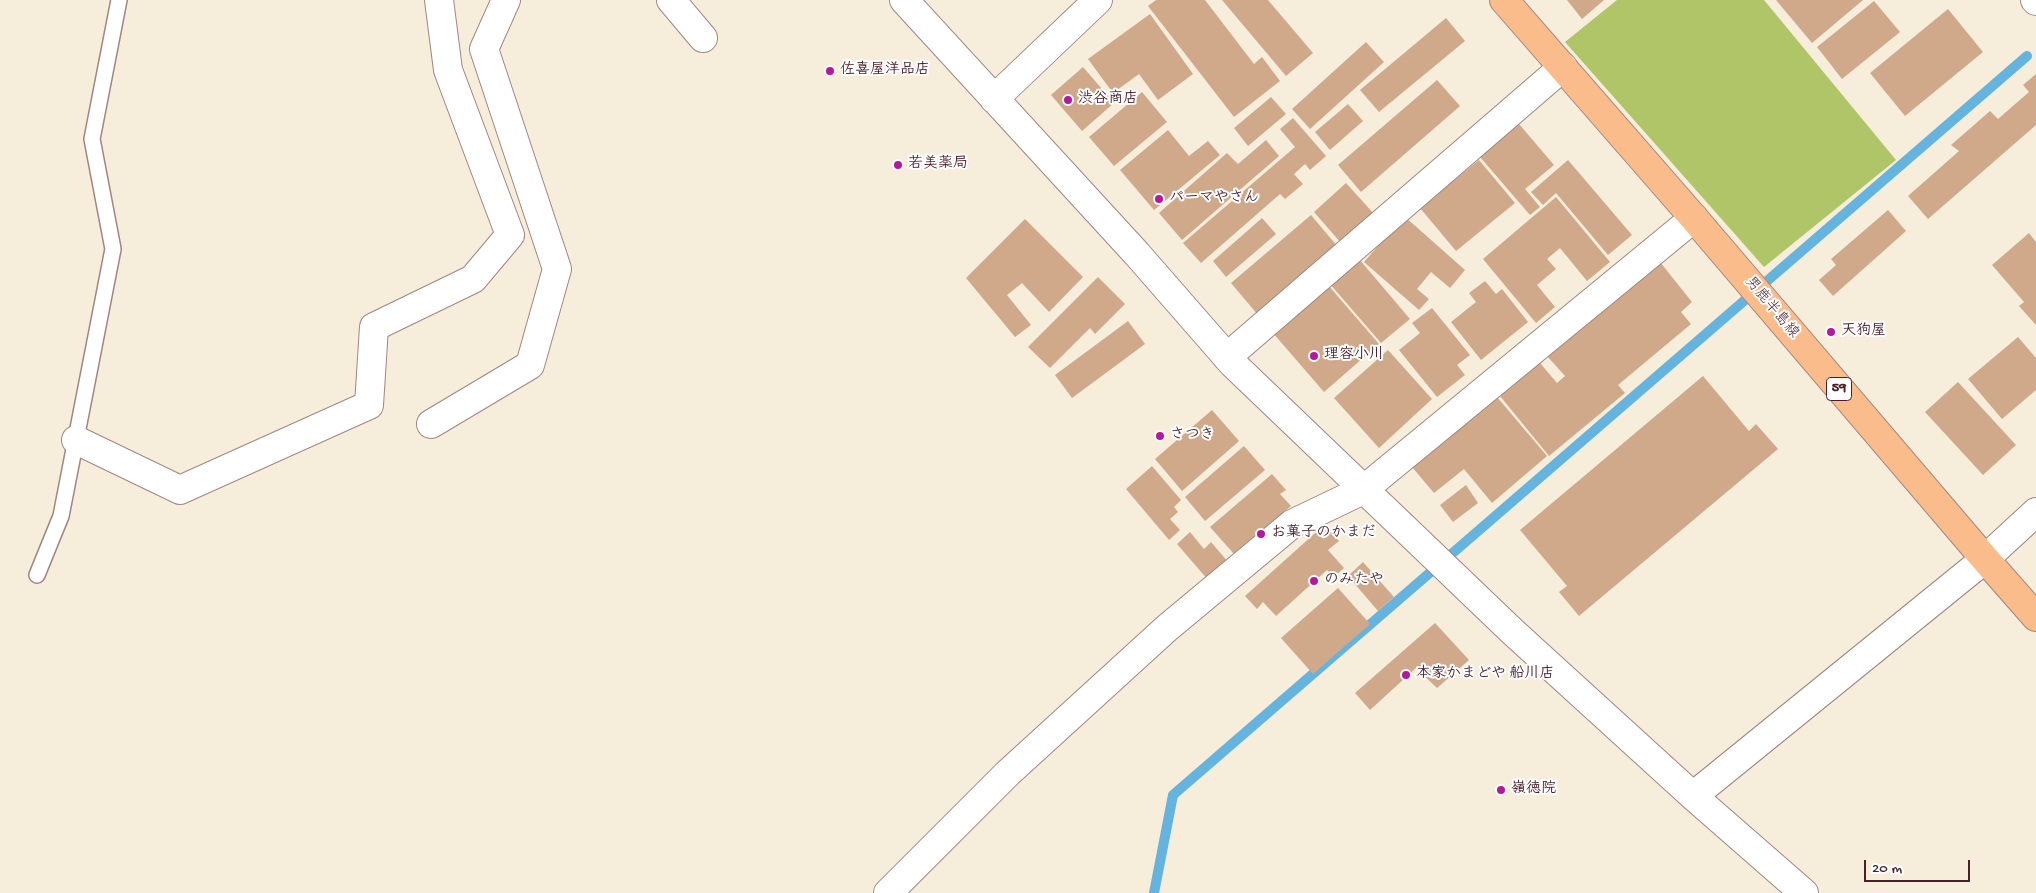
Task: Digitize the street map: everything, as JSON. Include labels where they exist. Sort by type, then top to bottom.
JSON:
[{"type":"main road","name":"男鹿半島線","points":[[1504,0],[1694,218],[1985,560],[2036,617]]},
{"type":"street","points":[[76,440],[180,490],[369,405],[374,327],[473,279],[510,235],[448,70],[439,0]]},
{"type":"street","points":[[431,424],[530,365],[557,269],[484,49],[506,0]]},
{"type":"street","points":[[904,0],[1137,254],[1227,357],[1363,490],[1520,639],[1693,796],[1804,893]]},
{"type":"street","points":[[994,100],[1098,0]]},
{"type":"street","points":[[676,2],[703,38]]},
{"type":"street","points":[[1227,357],[1563,67]]},
{"type":"street","points":[[888,893],[1008,773],[1166,628],[1292,524],[1363,490],[1694,218]]},
{"type":"street","points":[[1693,796],[1985,560],[2036,512]]},
{"type":"lane","points":[[37,575],[60,516],[113,249],[92,139],[119,0]]},
{"type":"green space","points":[[1617,0],[1764,0],[1896,160],[1764,267],[1565,42]]},
{"type":"building","points":[[1156,0],[1205,0],[1254,64],[1262,57],[1280,81],[1234,117],[1148,6]]},
{"type":"building","points":[[1222,0],[1268,0],[1313,53],[1286,76]]},
{"type":"building","points":[[1567,0],[1604,0],[1582,19]]},
{"type":"building","points":[[1776,0],[1863,0],[1812,43]]},
{"type":"building","points":[[1874,1],[1900,32],[1842,79],[1817,47]]},
{"type":"building","points":[[1948,9],[1983,52],[1905,116],[1870,73]]},
{"type":"building","points":[[1150,14],[1193,74],[1158,100],[1139,74],[1113,93],[1088,59]]},
{"type":"building","points":[[1446,18],[1465,41],[1379,112],[1360,90]]},
{"type":"building","points":[[1366,42],[1384,62],[1310,129],[1292,109]]},
{"type":"building","points":[[1083,67],[1114,103],[1082,131],[1051,95]]},
{"type":"building","points":[[2036,74],[2036,125],[1928,219],[1908,196],[1959,151],[1951,145],[1990,111],[1998,119],[2029,92],[2023,85]]},
{"type":"building","points":[[1437,80],[1460,106],[1361,192],[1338,165]]},
{"type":"building","points":[[1142,92],[1167,122],[1114,166],[1089,137]]},
{"type":"building","points":[[1271,97],[1286,114],[1248,146],[1234,128]]},
{"type":"building","points":[[1348,104],[1363,121],[1330,150],[1315,132]]},
{"type":"building","points":[[1293,118],[1326,156],[1310,170],[1305,164],[1294,174],[1303,184],[1285,199],[1280,194],[1201,263],[1183,243],[1295,147],[1280,129]]},
{"type":"building","points":[[1519,124],[1554,165],[1525,189],[1540,207],[1530,215],[1480,157]]},
{"type":"building","points":[[1168,130],[1189,156],[1208,141],[1220,155],[1154,210],[1120,170]]},
{"type":"building","points":[[1266,140],[1279,156],[1182,240],[1159,213],[1227,153],[1238,164]]},
{"type":"building","points":[[1479,160],[1515,203],[1456,251],[1420,208]]},
{"type":"building","points":[[1568,160],[1632,235],[1608,255],[1556,193],[1543,205],[1531,192]]},
{"type":"building","points":[[1346,183],[1374,214],[1341,243],[1314,212]]},
{"type":"building","points":[[1556,197],[1610,262],[1587,281],[1560,248],[1547,259],[1556,269],[1537,285],[1555,307],[1536,323],[1483,259]]},
{"type":"building","points":[[1888,210],[1906,231],[1833,296],[1819,280],[1836,265],[1831,259]]},
{"type":"building","points":[[1311,215],[1338,247],[1258,315],[1231,283]]},
{"type":"building","points":[[1404,216],[1465,270],[1450,288],[1431,272],[1417,289],[1429,299],[1419,310],[1364,262]]},
{"type":"building","points":[[1262,218],[1276,234],[1226,277],[1213,261]]},
{"type":"building","points":[[1025,219],[1083,277],[1049,312],[1022,283],[1007,295],[1031,325],[1015,337],[966,278]]},
{"type":"building","points":[[2029,233],[2036,242],[2036,325],[2019,306],[2024,302],[1992,265]]},
{"type":"building","points":[[1359,259],[1410,319],[1381,343],[1330,284]]},
{"type":"building","points":[[1660,262],[1692,302],[1681,312],[1691,324],[1618,385],[1625,393],[1549,456],[1500,396],[1540,363],[1557,383],[1565,376],[1547,356]]},
{"type":"building","points":[[1098,277],[1125,304],[1095,334],[1090,328],[1050,368],[1028,347]]},
{"type":"building","points":[[1485,281],[1496,294],[1502,289],[1528,322],[1481,360],[1451,322],[1476,302],[1469,293]]},
{"type":"building","points":[[1328,285],[1379,344],[1324,392],[1273,333]]},
{"type":"building","points":[[1432,308],[1470,355],[1457,365],[1465,375],[1437,397],[1399,350],[1420,333],[1412,323]]},
{"type":"building","points":[[1128,321],[1145,344],[1072,398],[1055,375]]},
{"type":"building","points":[[2018,337],[2036,358],[2036,390],[2002,419],[1968,379]]},
{"type":"building","points":[[1388,350],[1432,399],[1379,448],[1334,398]]},
{"type":"building","points":[[1703,376],[1749,431],[1756,424],[1778,449],[1579,616],[1559,592],[1567,586],[1520,530]]},
{"type":"building","points":[[1958,382],[2016,445],[1983,475],[1925,412]]},
{"type":"building","points":[[1497,397],[1547,456],[1492,503],[1464,469],[1434,493],[1412,467]]},
{"type":"building","points":[[1212,410],[1239,441],[1182,491],[1155,459]]},
{"type":"building","points":[[1244,446],[1265,470],[1205,521],[1185,497]]},
{"type":"building","points":[[1152,466],[1181,500],[1174,507],[1178,512],[1170,519],[1180,530],[1169,540],[1126,489]]},
{"type":"building","points":[[1272,474],[1286,490],[1280,494],[1291,506],[1234,554],[1210,527]]},
{"type":"building","points":[[1466,485],[1478,503],[1453,522],[1440,505]]},
{"type":"building","points":[[1324,525],[1339,541],[1328,550],[1344,568],[1334,577],[1327,570],[1276,616],[1263,602],[1257,609],[1245,596]]},
{"type":"building","points":[[1190,532],[1204,549],[1211,542],[1229,563],[1209,581],[1177,544]]},
{"type":"building","points":[[1363,562],[1394,597],[1378,611],[1348,576]]},
{"type":"building","points":[[1338,588],[1370,624],[1313,674],[1281,638]]},
{"type":"building","points":[[1435,623],[1469,660],[1437,688],[1416,668],[1370,710],[1355,693]]},
{"type":"waterway","points":[[1154,893],[1173,795],[2027,56]]},
{"type":"place","name":"佐喜屋洋品店","points":[[830,71]]},
{"type":"place","name":"渋谷商店","points":[[1068,100]]},
{"type":"place","name":"若美薬局","points":[[898,165]]},
{"type":"place","name":"パーマやさん","points":[[1159,199]]},
{"type":"place","name":"天狗屋","points":[[1831,332]]},
{"type":"place","name":"理容小川","points":[[1314,356]]},
{"type":"place","name":"さつき","points":[[1160,436]]},
{"type":"place","name":"お菓子のかまだ","points":[[1261,534]]},
{"type":"place","name":"のみたや","points":[[1314,581]]},
{"type":"place","name":"本家かまどや 船川店","points":[[1406,675]]},
{"type":"place","name":"嶺徳院","points":[[1501,790]]}]
